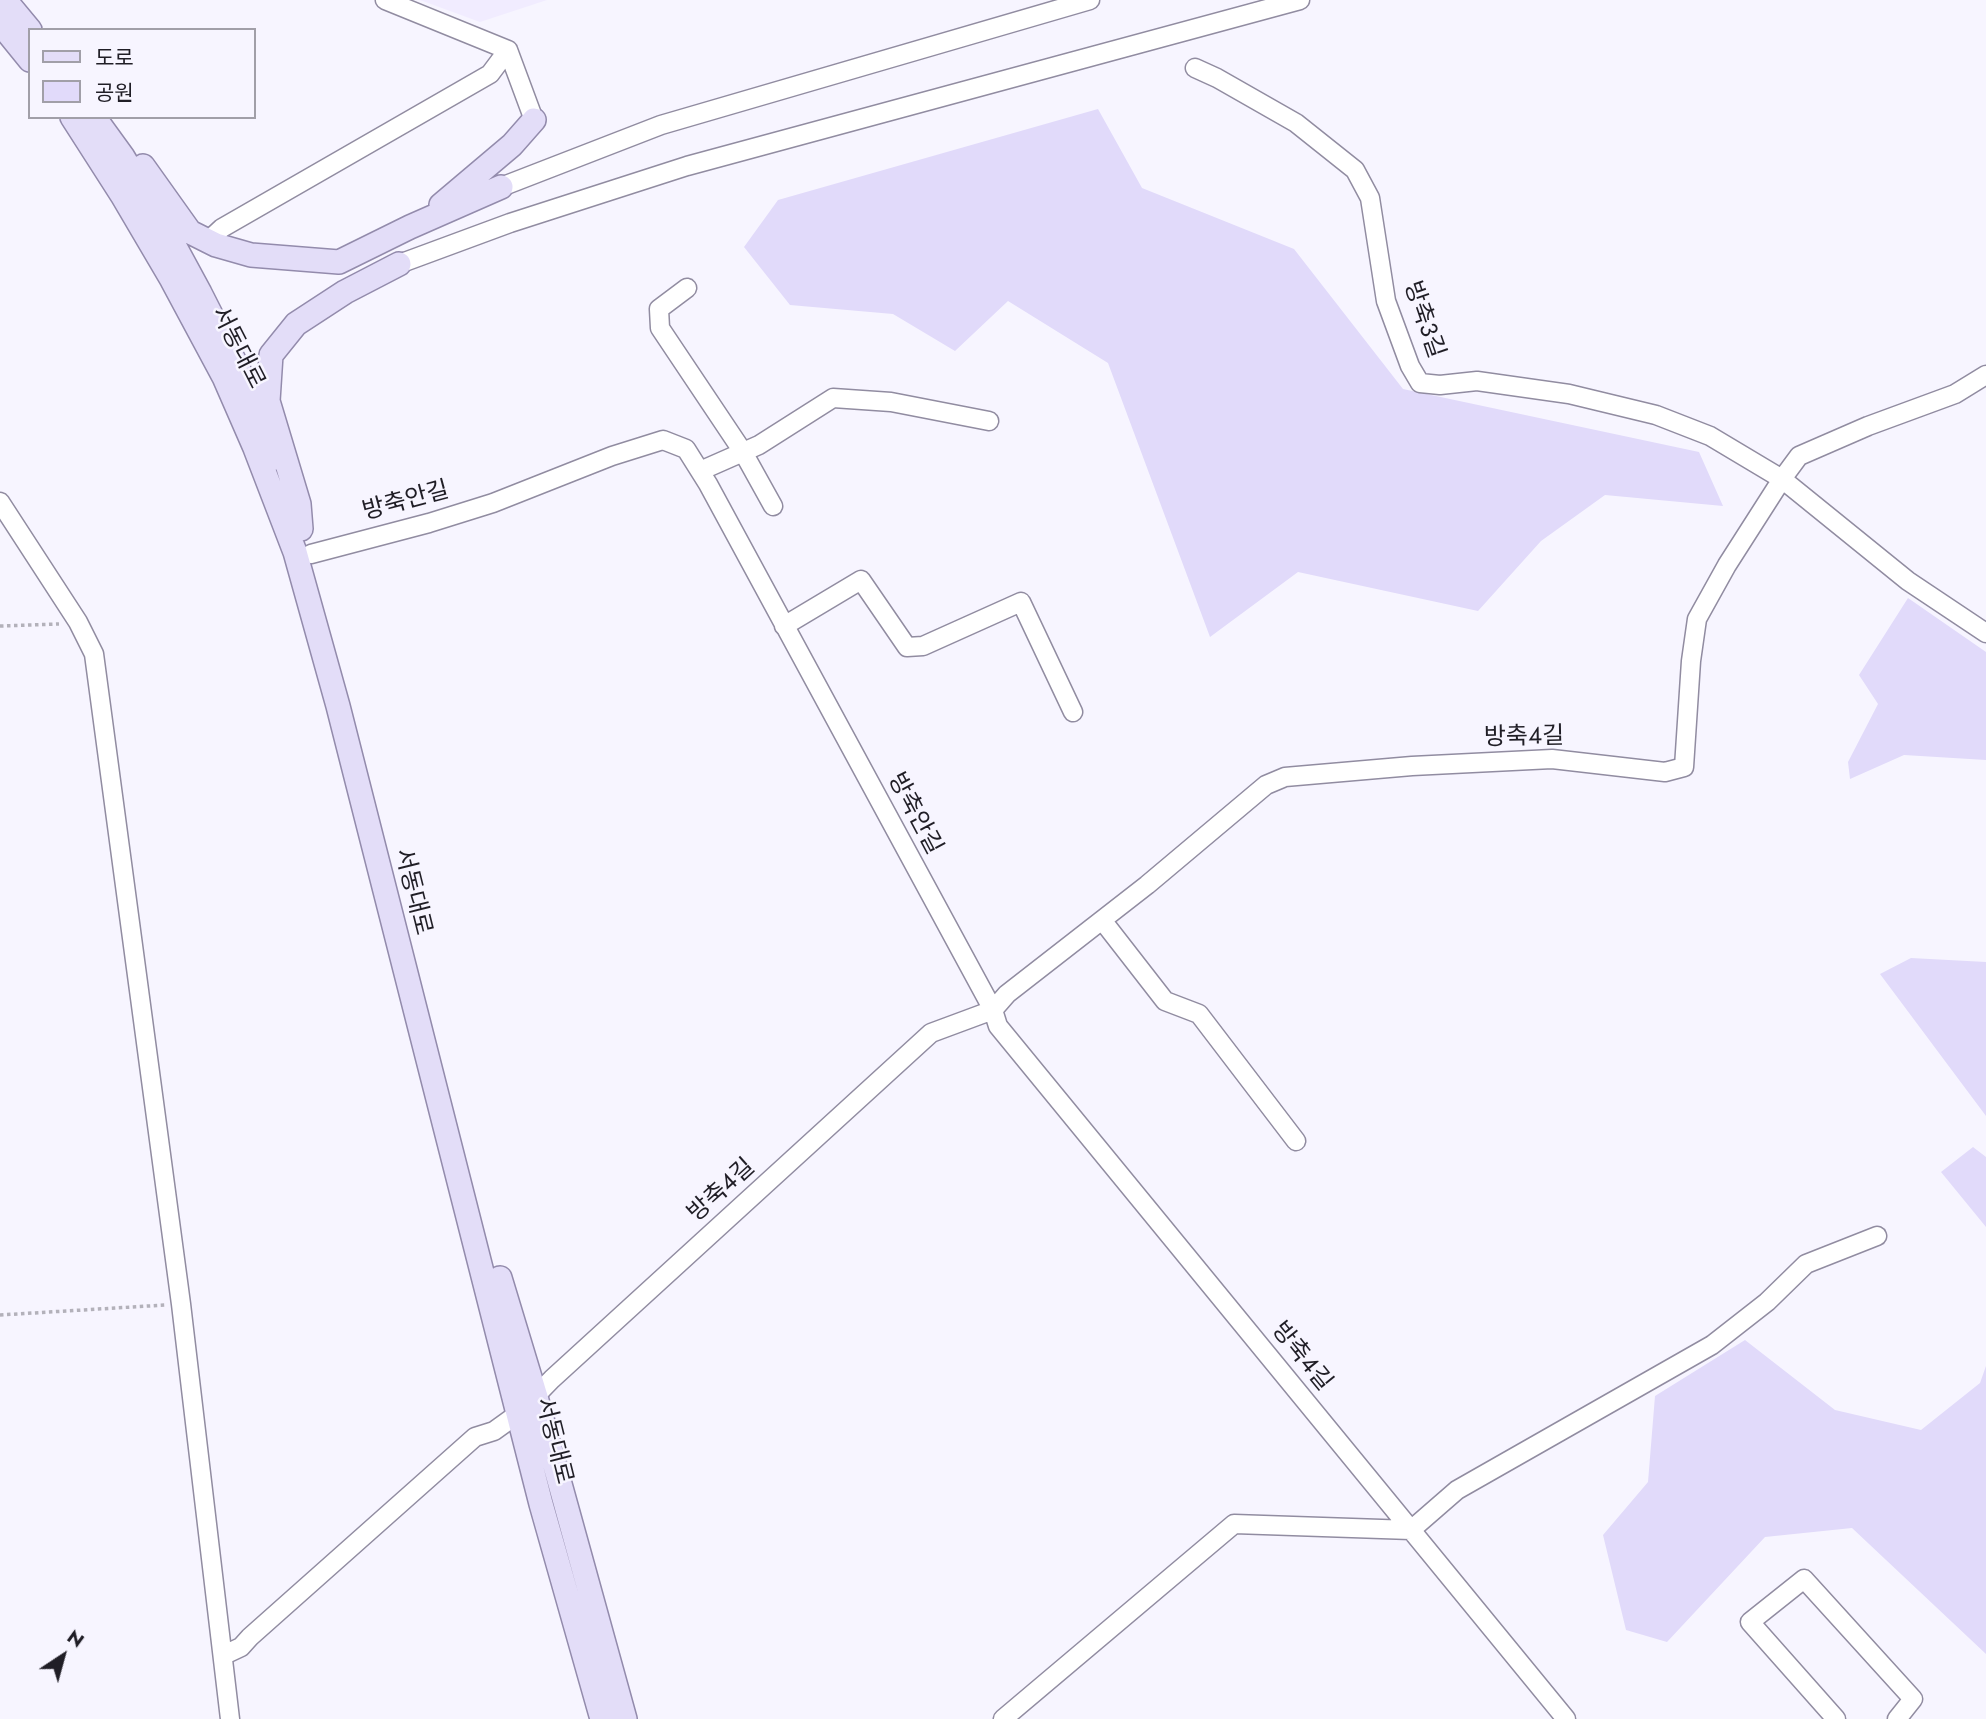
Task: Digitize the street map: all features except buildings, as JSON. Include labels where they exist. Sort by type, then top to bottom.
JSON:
[{"type":"main road","points":[[5,0],[28,28]]},
{"type":"main road","points":[[0,23],[28,58]]},
{"type":"main road","name":"서동대로","points":[[73,119],[172,280],[224,377],[295,552],[528,1405],[625,1719]]},
{"type":"main road","points":[[97,120],[148,171],[190,232],[208,242],[251,255],[339,262],[422,221],[501,187]]},
{"type":"main road","name":"서동대로","points":[[97,120],[161,221],[220,331],[268,439],[311,554],[358,724],[495,1262],[528,1405],[541,1504],[602,1719]]},
{"type":"main road","points":[[422,221],[512,145],[534,120]]},
{"type":"main road","points":[[301,529],[299,504],[268,401],[271,355],[296,324],[345,292],[399,264]]},
{"type":"street","points":[[385,0],[508,50],[534,120]]},
{"type":"street","points":[[501,187],[661,125],[1090,0]]},
{"type":"street","points":[[399,264],[510,223],[687,166],[1300,0]]},
{"type":"street","points":[[208,242],[222,228],[490,74],[508,50]]},
{"type":"street","name":"방축3길","points":[[1195,68],[1296,123],[1355,170],[1370,198],[1386,301],[1410,366],[1420,383],[1440,385],[1477,381],[1569,394],[1656,415],[1710,436],[1782,479],[1908,581],[1986,633]]},
{"type":"street","points":[[687,288],[659,309],[660,328],[743,452],[773,506]]},
{"type":"street","points":[[1782,479],[1799,457],[1868,426],[1955,394],[1986,375]]},
{"type":"street","points":[[700,471],[759,445],[833,398],[891,402],[989,421]]},
{"type":"street","name":"방축안길","points":[[311,554],[493,503],[612,456],[663,440],[686,449],[995,1018]]},
{"type":"street","name":"방축4길","points":[[995,1018],[1007,994],[1147,885],[1266,785],[1285,777],[1412,766],[1552,759],[1665,772],[1684,767],[1691,661],[1697,619],[1727,565],[1782,479]]},
{"type":"street","points":[[0,502],[78,622],[94,654],[181,1304],[230,1719]]},
{"type":"street","points":[[784,626],[862,580],[906,647],[923,646],[1021,602],[1073,712]]},
{"type":"street","points":[[1102,920],[1165,1001],[1199,1014],[1296,1141]]},
{"type":"street","name":"방축4길","points":[[223,1654],[242,1647],[475,1437],[494,1431],[528,1405],[552,1379],[931,1033],[995,1018]]},
{"type":"street","name":"방축4길","points":[[995,1018],[1566,1719]]},
{"type":"street","points":[[1003,1719],[1234,1524],[1411,1530],[1457,1490],[1712,1345],[1767,1302],[1806,1264],[1877,1236]]},
{"type":"street","points":[[1836,1719],[1750,1622],[1804,1579],[1913,1699],[1897,1719]]},
{"type":"path","points":[[0,626],[78,622]]},
{"type":"path","points":[[0,1315],[181,1304]]},
{"type":"shaded area","points":[[420,0],[547,0],[480,22]]},
{"type":"green space","points":[[1098,109],[1142,188],[1294,249],[1403,389],[1699,452],[1723,506],[1605,495],[1541,541],[1478,611],[1298,572],[1210,637],[1108,363],[1008,301],[955,351],[893,314],[790,305],[744,247],[778,200]]},
{"type":"green space","points":[[1908,598],[1986,652],[1986,760],[1904,755],[1850,779],[1848,762],[1878,704],[1859,675]]},
{"type":"green space","points":[[1911,958],[1986,962],[1986,1116],[1880,974]]},
{"type":"green space","points":[[1973,1147],[1986,1157],[1986,1227],[1941,1172]]},
{"type":"green space","points":[[1745,1340],[1835,1410],[1921,1430],[1980,1383],[1986,1366],[1986,1654],[1852,1528],[1765,1537],[1667,1642],[1626,1630],[1603,1535],[1648,1482],[1655,1396]]}]
